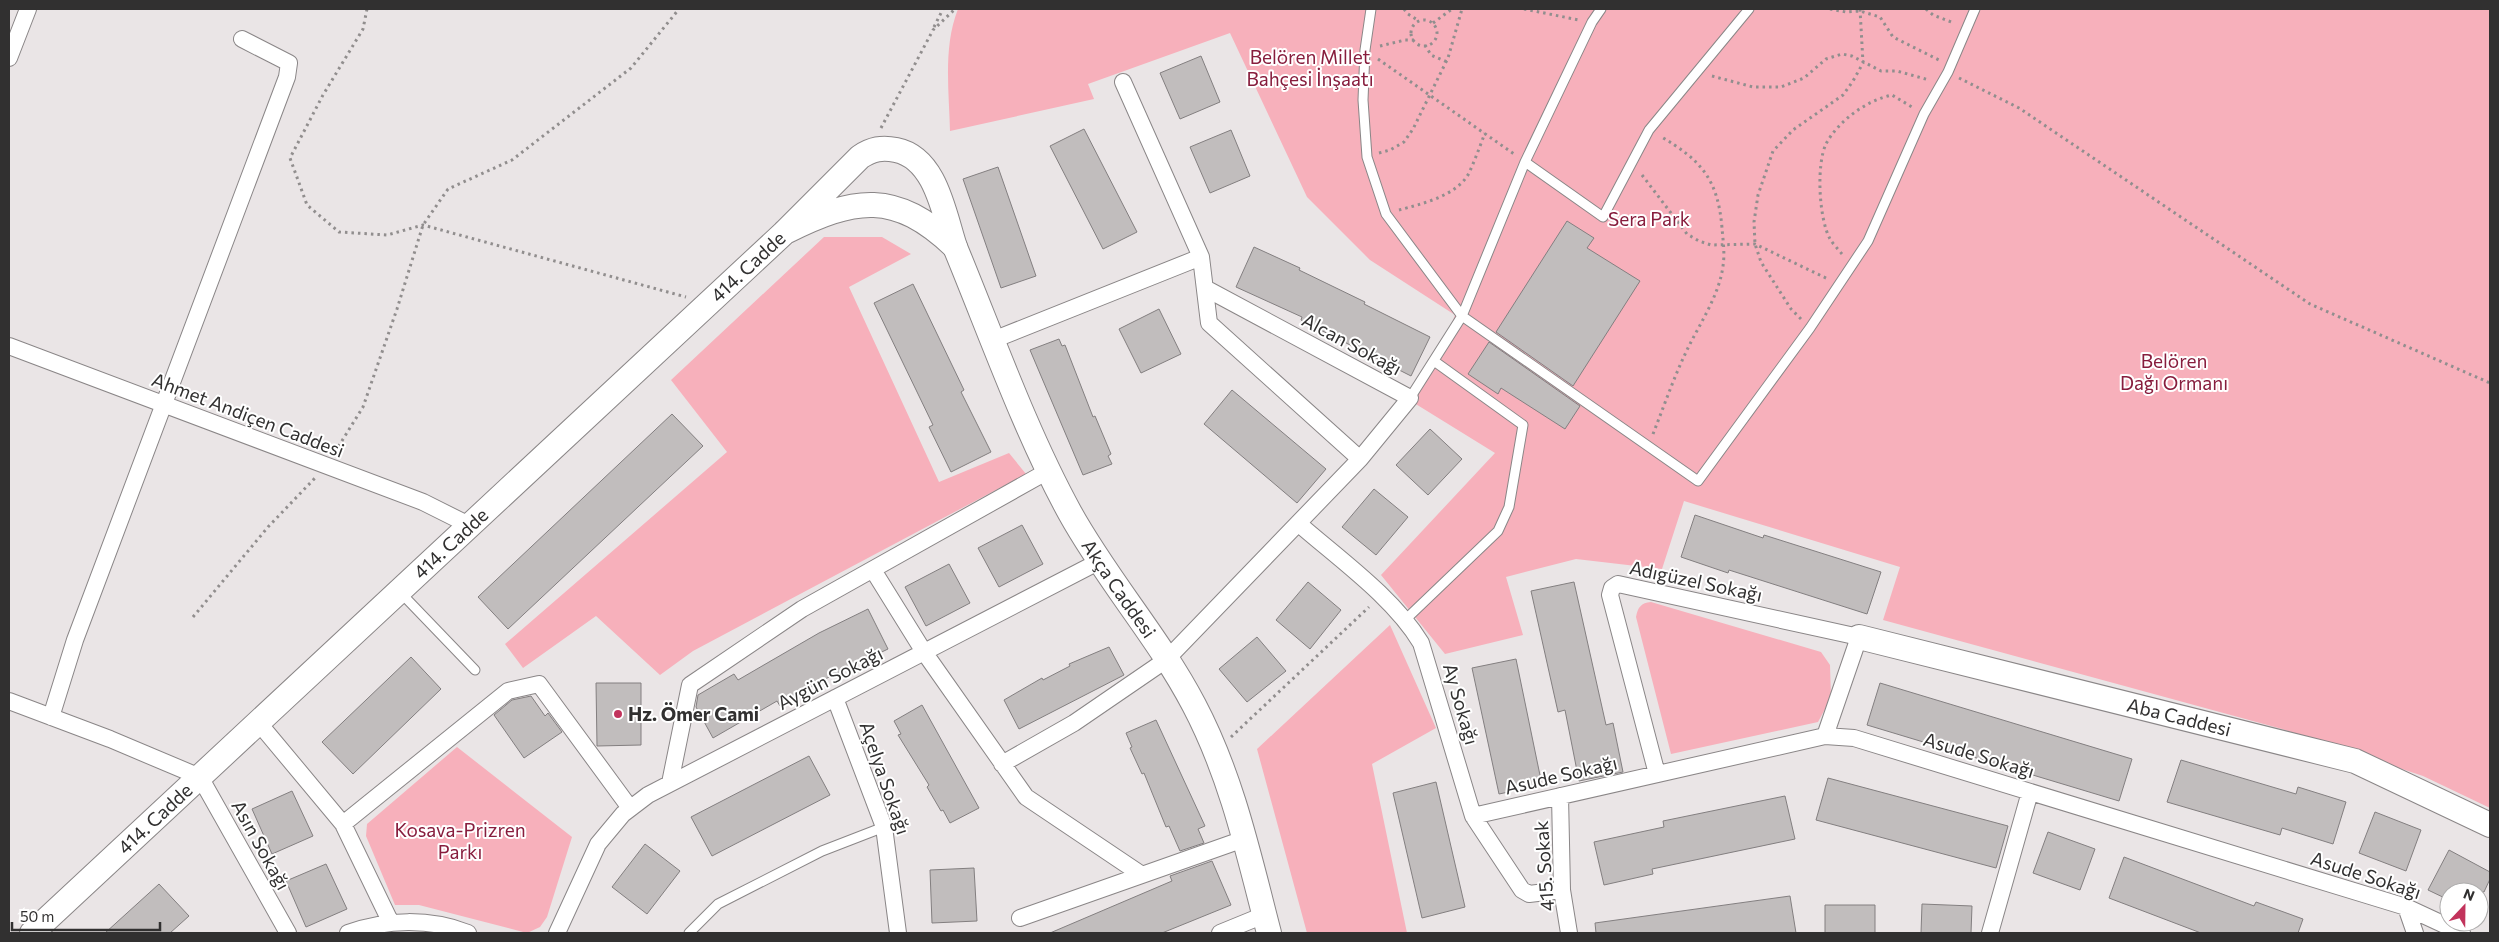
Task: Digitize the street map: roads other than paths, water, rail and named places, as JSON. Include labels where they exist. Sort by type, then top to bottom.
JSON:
[{"type":"main road","name":"Akça Caddesi","points":[[869,151],[880,148],[898,150],[923,164],[932,180],[955,247],[1048,471],[1071,515],[1193,703],[1216,751],[1244,839],[1267,924]]},
{"type":"main road","name":"414. Cadde","points":[[32,933],[785,232],[845,169],[869,151]]},
{"type":"main road","name":"Akça Caddesi","points":[[785,232],[844,208],[882,205],[909,213],[922,220],[955,247]]},
{"type":"main road","name":"Aba Caddesi","points":[[1859,637],[2355,761],[2490,825]]},
{"type":"street","points":[[9,58],[28,9]]},
{"type":"street","points":[[51,716],[75,640],[166,405],[287,77],[289,62],[242,39]]},
{"type":"street","points":[[1123,82],[1201,257],[1209,323],[1360,459]]},
{"type":"street","points":[[993,340],[1201,257]]},
{"type":"street","name":"Alcan Sokağı","points":[[1002,764],[1074,723],[1166,660],[1360,459],[1410,398],[1205,288]]},
{"type":"street","name":"Ahmet Andiçen Caddesi","points":[[9,346],[423,502],[470,526]]},
{"type":"street","points":[[670,783],[690,685],[802,609],[1048,471]]},
{"type":"street","name":"Ay Sokağı","points":[[1299,524],[1381,596],[1405,620],[1421,643],[1473,816],[1525,893],[1562,890]]},
{"type":"street","name":"Aygün Sokağı","points":[[557,933],[598,844],[630,808],[648,794],[1100,561]]},
{"type":"street","points":[[873,570],[924,652],[1026,797],[1142,875]]},
{"type":"street","name":"Adıgüzel Sokağı","points":[[1656,774],[1610,595],[1615,585],[1631,585],[1859,637]]},
{"type":"street","points":[[1825,736],[1859,637]]},
{"type":"street","points":[[343,824],[508,690],[539,684],[630,808]]},
{"type":"street","name":"Açelya Sokağı","points":[[835,698],[884,827],[898,933]]},
{"type":"street","points":[[9,700],[200,777]]},
{"type":"street","points":[[258,722],[343,824],[391,923]]},
{"type":"street","name":"Asude Sokağı","points":[[1473,816],[1825,736],[1854,738],[2406,907],[2462,933]]},
{"type":"street","name":"Asın Sokağı","points":[[200,777],[288,933]]},
{"type":"street","points":[[1990,933],[2030,792]]},
{"type":"street","name":"415. Sokak","points":[[1560,796],[1562,890],[1569,933]]},
{"type":"street","points":[[1020,918],[1244,839]]},
{"type":"street","points":[[2406,907],[2415,933]]},
{"type":"street","points":[[348,933],[379,924],[391,923],[425,923],[468,933]]},
{"type":"street","points":[[1220,933],[1267,924]]},
{"type":"lane","points":[[1371,9],[1365,50],[1363,100],[1367,157],[1386,214],[1462,316],[1698,481],[1810,328],[1868,241],[1924,114],[1950,68],[1976,9]]},
{"type":"lane","points":[[1410,398],[1462,316],[1525,162],[1592,22],[1601,9]]},
{"type":"lane","points":[[1525,162],[1603,217],[1649,130],[1749,9]]},
{"type":"lane","points":[[1405,620],[1498,531],[1509,507],[1524,425],[1434,361]]},
{"type":"lane","points":[[400,592],[475,670]]},
{"type":"lane","points":[[689,933],[718,904],[822,851],[884,827]]},
{"type":"place","name":"Hz. Ömer Cami","points":[[618,714]]},
{"type":"park label","name":"Belören Millet Bahçesi İnşaatı","points":[[1310,68]]},
{"type":"park label","name":"Sera Park","points":[[1649,219]]},
{"type":"park label","name":"Belören Dağı Ormanı","points":[[2174,372]]},
{"type":"park label","name":"Kosava-Prizren Parkı","points":[[460,841]]}]
